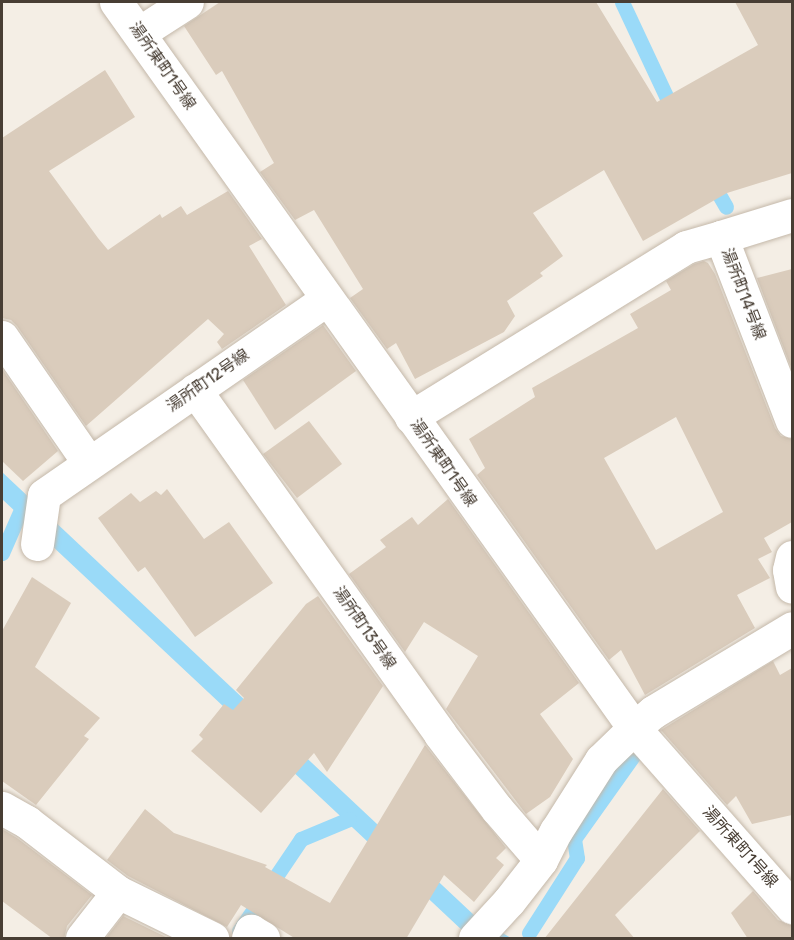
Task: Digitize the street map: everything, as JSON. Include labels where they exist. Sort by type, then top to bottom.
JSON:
[{"type":"street","name":"湯所東町1号線","points":[[116,2],[633,728],[792,907]]},
{"type":"street","points":[[139,33],[187,2]]},
{"type":"street","name":"湯所町14号線","points":[[792,215],[721,237],[792,421]]},
{"type":"street","points":[[411,417],[686,247],[721,237]]},
{"type":"street","name":"湯所町12号線","points":[[37,544],[44,495],[327,299]]},
{"type":"street","points":[[2,337],[90,463]]},
{"type":"street","name":"湯所町13号線","points":[[195,390],[440,734],[496,808],[541,860]]},
{"type":"street","points":[[792,557],[789,570],[792,586]]},
{"type":"street","points":[[483,929],[541,860],[556,831],[601,760],[633,728],[653,712],[792,628]]},
{"type":"street","points":[[2,808],[27,822],[118,892],[212,939]]},
{"type":"street","points":[[82,939],[118,892]]},
{"type":"street","points":[[248,939],[251,931],[263,939]]},
{"type":"water","points":[[2,472],[475,916],[511,938],[474,938],[464,932],[2,499]]},
{"type":"building","points":[[220,2],[596,2],[657,102],[758,45],[735,2],[792,2],[792,173],[727,193],[643,241],[604,170],[533,213],[563,256],[540,273],[543,276],[507,301],[515,316],[504,332],[415,379],[396,343],[387,349],[350,298],[363,289],[314,210],[295,220],[260,172],[274,163],[222,71],[216,75],[184,26]]},
{"type":"building","points":[[105,70],[135,117],[49,171],[98,238],[108,250],[160,214],[162,218],[181,206],[187,215],[228,191],[262,239],[249,246],[286,305],[222,349],[217,342],[224,334],[208,319],[86,426],[17,326],[11,320],[2,318],[2,138]]},
{"type":"building","points":[[704,261],[715,274],[775,428],[781,436],[792,439],[792,522],[764,538],[772,552],[758,559],[770,578],[737,595],[755,628],[645,695],[621,650],[609,660],[477,475],[485,468],[469,439],[535,397],[532,388],[638,328],[630,314],[671,290],[666,281],[694,264]],"holes":[[[676,417],[723,512],[656,550],[604,458]]]},
{"type":"building","points":[[792,269],[792,370],[757,278]]},
{"type":"building","points":[[323,325],[356,371],[275,430],[243,380]]},
{"type":"building","points":[[2,369],[58,451],[23,481],[2,461]]},
{"type":"building","points":[[309,421],[342,464],[297,498],[263,454]]},
{"type":"building","points":[[167,489],[204,539],[229,522],[273,583],[195,637],[145,567],[138,572],[98,518],[131,493],[140,502],[156,491],[161,495]]},
{"type":"building","points":[[448,499],[579,683],[540,714],[573,759],[550,797],[526,814],[446,709],[478,656],[424,622],[405,652],[349,574],[386,547],[380,540],[412,517],[418,525]]},
{"type":"building","points":[[32,577],[71,603],[35,667],[100,718],[84,736],[89,739],[36,805],[2,781],[2,631]]},
{"type":"building","points":[[318,596],[383,686],[327,772],[314,753],[261,813],[191,751],[203,739],[199,735],[224,704],[233,710],[244,698],[236,690],[306,604]]},
{"type":"building","points":[[773,661],[780,675],[792,668],[792,815],[752,824],[736,796],[727,805],[661,730]]},
{"type":"building","points":[[425,745],[506,848],[496,858],[504,865],[474,902],[444,875],[406,939],[296,939],[241,905],[227,927],[128,876],[107,860],[145,809],[174,833],[267,865],[265,867],[330,903]]},
{"type":"building","points":[[663,789],[700,831],[615,915],[635,939],[544,939]]},
{"type":"building","points":[[2,829],[92,895],[67,926],[64,939],[53,939],[2,901]]},
{"type":"building","points":[[753,891],[778,920],[792,925],[792,939],[748,939],[731,913]]},
{"type":"building","points":[[123,916],[170,939],[105,939]]},
{"type":"waterway","points":[[622,2],[674,113]]},
{"type":"waterway","points":[[710,179],[726,207]]},
{"type":"waterway","points":[[2,553],[20,512]]},
{"type":"waterway","points":[[529,933],[577,858],[574,839],[638,749]]},
{"type":"waterway","points":[[239,931],[301,839],[349,819]]}]
